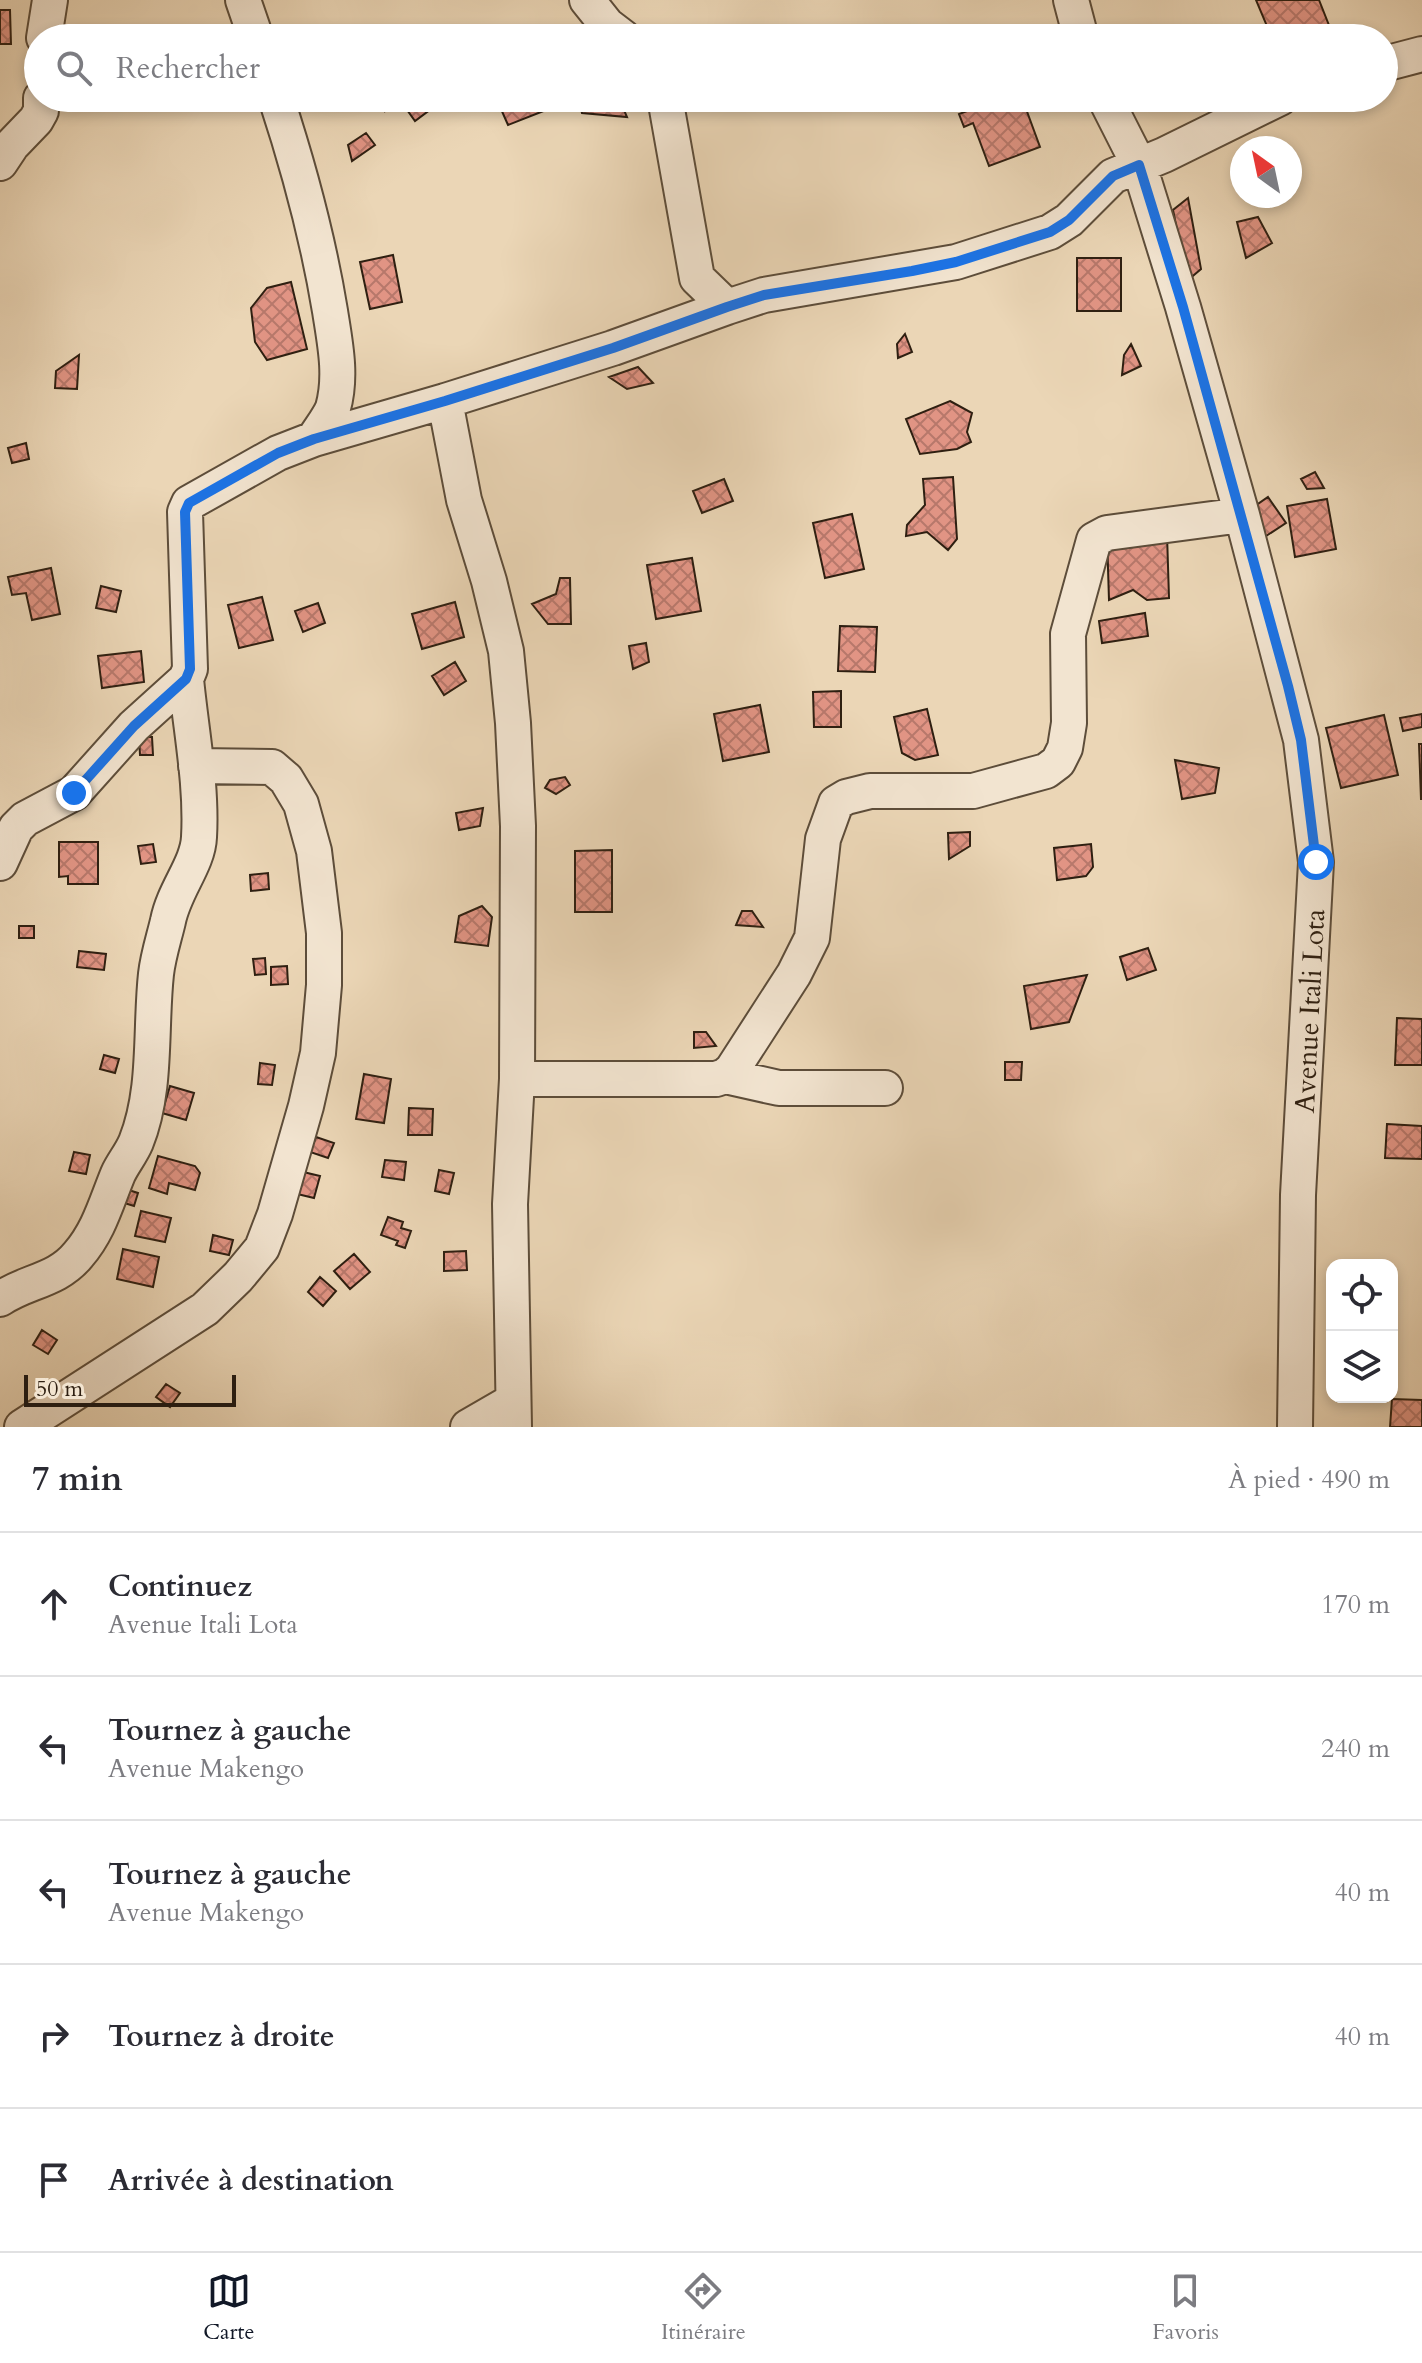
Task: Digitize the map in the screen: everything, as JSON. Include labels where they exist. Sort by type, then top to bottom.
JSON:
[{"type":"street","points":[[46,24],[50,0]]},
{"type":"street","points":[[243,0],[251,24]]},
{"type":"street","points":[[587,0],[606,24]]},
{"type":"street","points":[[1071,0],[1077,24]]},
{"type":"street","points":[[1398,60],[1422,54]]},
{"type":"street","points":[[0,163],[40,112]]},
{"type":"street","points":[[281,112],[302,177],[323,267],[338,376],[332,410],[314,439]]},
{"type":"street","points":[[667,112],[697,278],[727,307]]},
{"type":"street","name":"Avenue Itali Lota","points":[[1112,112],[1139,165],[1242,515],[1301,740],[1316,862],[1298,1195],[1295,1427]]},
{"type":"street","points":[[0,863],[16,828],[25,819],[74,793],[134,726],[186,679],[190,669],[186,507],[278,453],[314,439],[613,348],[764,295],[956,262],[1050,232],[1069,220],[1113,176],[1251,112]]},
{"type":"street","points":[[445,401],[464,500],[506,651],[518,826],[517,1079],[510,1204],[513,1414],[468,1427]]},
{"type":"street","points":[[517,1079],[716,1079],[725,1076],[732,1070],[794,974],[812,938],[823,839],[836,803],[870,791],[973,791],[1046,771],[1058,762],[1065,748],[1069,723],[1068,634],[1094,540],[1107,533],[1242,515]]},
{"type":"street","points":[[0,1299],[27,1285],[58,1275],[77,1257],[95,1234],[118,1174],[136,1142],[144,1114],[151,1063],[156,973],[172,900],[196,858],[199,836],[196,766],[186,679]]},
{"type":"street","points":[[22,1427],[205,1309],[238,1277],[262,1248],[306,1106],[318,1053],[324,985],[324,933],[314,851],[301,804],[286,779],[272,767],[196,766]]},
{"type":"street","points":[[725,1076],[779,1088],[885,1088]]},
{"type":"building","points":[[1256,0],[1319,0],[1328,24],[1266,24]]},
{"type":"building","points":[[0,10],[10,10],[11,44],[0,44]]},
{"type":"building","points":[[409,112],[427,112],[415,121]]},
{"type":"building","points":[[502,112],[541,112],[508,125]]},
{"type":"building","points":[[625,112],[627,117],[582,113]]},
{"type":"building","points":[[1027,112],[1040,147],[989,166],[973,123],[964,127],[959,114]]},
{"type":"building","points":[[366,133],[375,145],[352,161],[348,145]]},
{"type":"building","points":[[1188,198],[1201,269],[1187,281],[1173,210]]},
{"type":"building","points":[[1258,217],[1272,243],[1246,258],[1237,222]]},
{"type":"building","points":[[393,255],[402,302],[370,309],[360,262]]},
{"type":"building","points":[[1077,258],[1121,258],[1121,311],[1077,311]]},
{"type":"building","points":[[291,282],[307,349],[267,360],[255,342],[251,308],[267,288]]},
{"type":"building","points":[[905,334],[912,352],[898,358],[897,344]]},
{"type":"building","points":[[1131,344],[1141,366],[1122,375],[1124,355]]},
{"type":"building","points":[[79,355],[77,389],[55,388],[56,371]]},
{"type":"building","points":[[638,367],[653,383],[627,389],[609,377]]},
{"type":"building","points":[[950,401],[972,413],[967,432],[971,442],[957,449],[920,454],[906,419]]},
{"type":"building","points":[[26,443],[29,459],[12,463],[8,448]]},
{"type":"building","points":[[1315,472],[1324,488],[1307,489],[1301,479]]},
{"type":"building","points":[[953,477],[957,539],[948,550],[927,532],[906,536],[907,525],[925,505],[923,479]]},
{"type":"building","points":[[724,479],[733,501],[702,513],[693,491]]},
{"type":"building","points":[[1268,497],[1286,523],[1260,540],[1242,515]]},
{"type":"building","points":[[1327,499],[1336,549],[1295,557],[1287,506]]},
{"type":"building","points":[[852,514],[864,569],[825,578],[813,523]]},
{"type":"building","points":[[1167,534],[1169,598],[1147,600],[1133,590],[1109,600],[1107,536]]},
{"type":"building","points":[[692,558],[701,611],[656,619],[647,565]]},
{"type":"building","points":[[51,568],[60,614],[32,620],[26,593],[12,595],[8,577]]},
{"type":"building","points":[[560,578],[570,578],[571,624],[548,624],[532,604],[556,594]]},
{"type":"building","points":[[101,586],[121,591],[116,612],[96,608]]},
{"type":"building","points":[[262,597],[273,640],[239,648],[228,605]]},
{"type":"building","points":[[455,602],[464,637],[422,649],[412,614]]},
{"type":"building","points":[[318,603],[325,623],[303,632],[295,611]]},
{"type":"building","points":[[1145,613],[1148,636],[1102,643],[1099,621]]},
{"type":"building","points":[[840,626],[877,627],[875,672],[838,671]]},
{"type":"building","points":[[646,643],[649,662],[633,669],[629,646]]},
{"type":"building","points":[[141,651],[144,682],[102,688],[98,656]]},
{"type":"building","points":[[455,662],[466,681],[444,695],[432,676]]},
{"type":"building","points":[[841,691],[841,727],[814,727],[813,692]]},
{"type":"building","points":[[760,705],[769,752],[723,761],[714,714]]},
{"type":"building","points":[[927,709],[938,755],[915,760],[902,753],[894,717]]},
{"type":"building","points":[[1422,714],[1422,727],[1403,731],[1400,718]]},
{"type":"building","points":[[1384,715],[1398,775],[1341,788],[1326,728]]},
{"type":"building","points":[[139,737],[152,737],[153,755],[140,755]]},
{"type":"building","points":[[1419,744],[1422,744],[1422,799],[1421,799]]},
{"type":"building","points":[[1175,760],[1219,768],[1215,793],[1182,799]]},
{"type":"building","points":[[565,777],[570,785],[556,794],[545,788],[550,780]]},
{"type":"building","points":[[483,808],[480,826],[459,830],[456,813]]},
{"type":"building","points":[[970,832],[970,846],[949,859],[948,833]]},
{"type":"building","points":[[59,842],[98,842],[98,884],[68,884],[68,876],[59,877]]},
{"type":"building","points":[[153,844],[156,862],[141,864],[138,846]]},
{"type":"building","points":[[1091,844],[1093,867],[1086,876],[1057,880],[1054,848]]},
{"type":"building","points":[[612,850],[612,912],[575,912],[575,851]]},
{"type":"building","points":[[268,873],[269,889],[251,891],[250,875]]},
{"type":"building","points":[[482,906],[492,917],[488,946],[455,942],[459,916]]},
{"type":"building","points":[[742,911],[752,911],[763,927],[736,925]]},
{"type":"building","points":[[19,926],[34,926],[34,938],[19,938]]},
{"type":"building","points":[[1148,948],[1156,970],[1127,980],[1120,957]]},
{"type":"building","points":[[79,951],[106,954],[104,970],[77,967]]},
{"type":"building","points":[[265,958],[266,974],[255,975],[253,959]]},
{"type":"building","points":[[287,966],[288,984],[271,985],[271,967]]},
{"type":"building","points":[[1087,975],[1069,1022],[1031,1029],[1024,986]]},
{"type":"building","points":[[1397,1018],[1422,1019],[1422,1065],[1395,1065]]},
{"type":"building","points":[[694,1032],[706,1032],[716,1046],[694,1048]]},
{"type":"building","points":[[104,1055],[119,1059],[115,1073],[100,1069]]},
{"type":"building","points":[[1005,1062],[1022,1062],[1021,1080],[1005,1080]]},
{"type":"building","points":[[260,1063],[275,1065],[272,1085],[258,1084]]},
{"type":"building","points":[[364,1074],[391,1079],[384,1123],[356,1119]]},
{"type":"building","points":[[170,1086],[194,1093],[186,1120],[162,1113]]},
{"type":"building","points":[[409,1108],[433,1109],[432,1135],[408,1135]]},
{"type":"building","points":[[1387,1124],[1422,1126],[1422,1159],[1385,1158]]},
{"type":"building","points":[[316,1137],[334,1143],[328,1158],[310,1152]]},
{"type":"building","points":[[74,1152],[90,1155],[86,1174],[69,1171]]},
{"type":"building","points":[[158,1156],[195,1166],[200,1173],[195,1190],[169,1183],[167,1194],[149,1188]]},
{"type":"building","points":[[385,1160],[406,1162],[404,1180],[382,1177]]},
{"type":"building","points":[[295,1170],[320,1176],[314,1198],[289,1192]]},
{"type":"building","points":[[439,1170],[454,1173],[449,1194],[435,1191]]},
{"type":"building","points":[[122,1188],[138,1193],[134,1206],[118,1201]]},
{"type":"building","points":[[141,1211],[171,1218],[165,1242],[135,1236]]},
{"type":"building","points":[[388,1217],[403,1222],[401,1228],[411,1231],[405,1248],[396,1245],[398,1241],[381,1235]]},
{"type":"building","points":[[213,1235],[233,1240],[229,1255],[210,1251]]},
{"type":"building","points":[[123,1249],[159,1257],[153,1287],[117,1279]]},
{"type":"building","points":[[466,1251],[467,1270],[444,1271],[444,1252]]},
{"type":"building","points":[[354,1254],[370,1272],[350,1289],[334,1271]]},
{"type":"building","points":[[320,1277],[336,1291],[323,1306],[308,1292]]},
{"type":"building","points":[[42,1330],[57,1340],[48,1354],[33,1345]]},
{"type":"building","points":[[166,1384],[180,1393],[170,1407],[156,1397]]},
{"type":"building","points":[[1398,1399],[1422,1400],[1422,1427],[1390,1427],[1392,1403],[1398,1403]]},
{"type":"route","points":[[74,793],[134,726],[186,679],[190,669],[185,512],[189,503],[278,453],[314,439],[613,348],[764,295],[956,262],[1050,232],[1069,220],[1113,176],[1139,165],[1183,307],[1288,686],[1301,740],[1316,862]]}]
